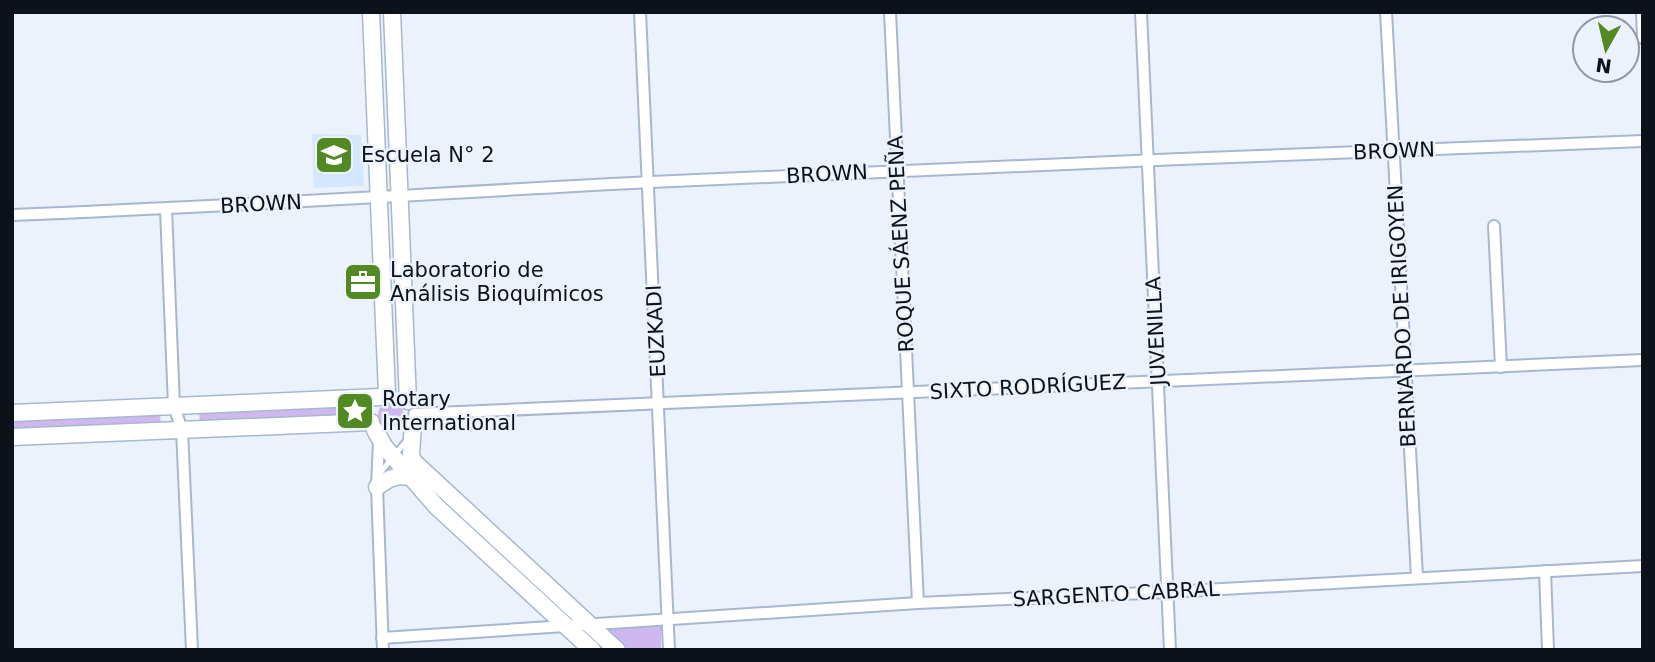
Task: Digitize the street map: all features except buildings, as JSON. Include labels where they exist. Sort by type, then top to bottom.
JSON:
[{"type":"main road","points":[[371,12],[384,396],[370,411],[375,430],[393,457],[436,506],[477,532],[617,650]]},
{"type":"main road","points":[[392,12],[413,461],[589,649]]},
{"type":"main road","points":[[12,413],[399,395],[411,418],[405,434],[399,437],[386,437],[375,430],[182,430],[12,437]]},
{"type":"main road","points":[[377,482],[397,475],[435,483]]},
{"type":"street","name":"EUZKADI","points":[[640,12],[669,650]]},
{"type":"street","name":"ROQUE SÁENZ PEÑA","points":[[890,12],[918,603]]},
{"type":"street","name":"JUVENILLA","points":[[1141,12],[1170,650]]},
{"type":"street","name":"BERNARDO DE IRIGOYEN","points":[[1386,12],[1417,577]]},
{"type":"street","points":[[1642,12],[1643,38]]},
{"type":"street","name":"BROWN","points":[[12,215],[897,171],[1643,141]]},
{"type":"street","points":[[166,209],[174,406],[182,430],[192,650]]},
{"type":"street","points":[[1494,226],[1501,367]]},
{"type":"street","name":"SIXTO RODRÍGUEZ","points":[[411,418],[659,403],[1643,360]]},
{"type":"street","points":[[375,430],[383,650]]},
{"type":"street","name":"SARGENTO CABRAL","points":[[382,638],[567,625],[593,628],[668,617],[1643,566]]},
{"type":"street","points":[[1545,571],[1548,650]]},
{"type":"street","points":[[589,649],[593,628]]},
{"type":"lane","points":[[377,482],[393,457],[411,418]]},
{"type":"shaded area","points":[[312,134],[361,135],[364,186],[314,188]]},
{"type":"shaded area","points":[[391,402],[401,405],[404,415],[401,425],[391,428],[381,425],[378,415],[381,405]]},
{"type":"shaded area","points":[[364,404],[364,416],[200,422],[199,409]]},
{"type":"shaded area","points":[[160,414],[161,427],[12,431],[12,419]]},
{"type":"shaded area","points":[[656,623],[661,627],[661,650],[623,650],[604,632],[609,626]]},
{"type":"place","name":"Escuela N° 2","points":[[334,155]]},
{"type":"place","name":"Laboratorio de Análisis Bioquímicos","points":[[363,282]]},
{"type":"place","name":"Rotary International","points":[[355,411]]}]
